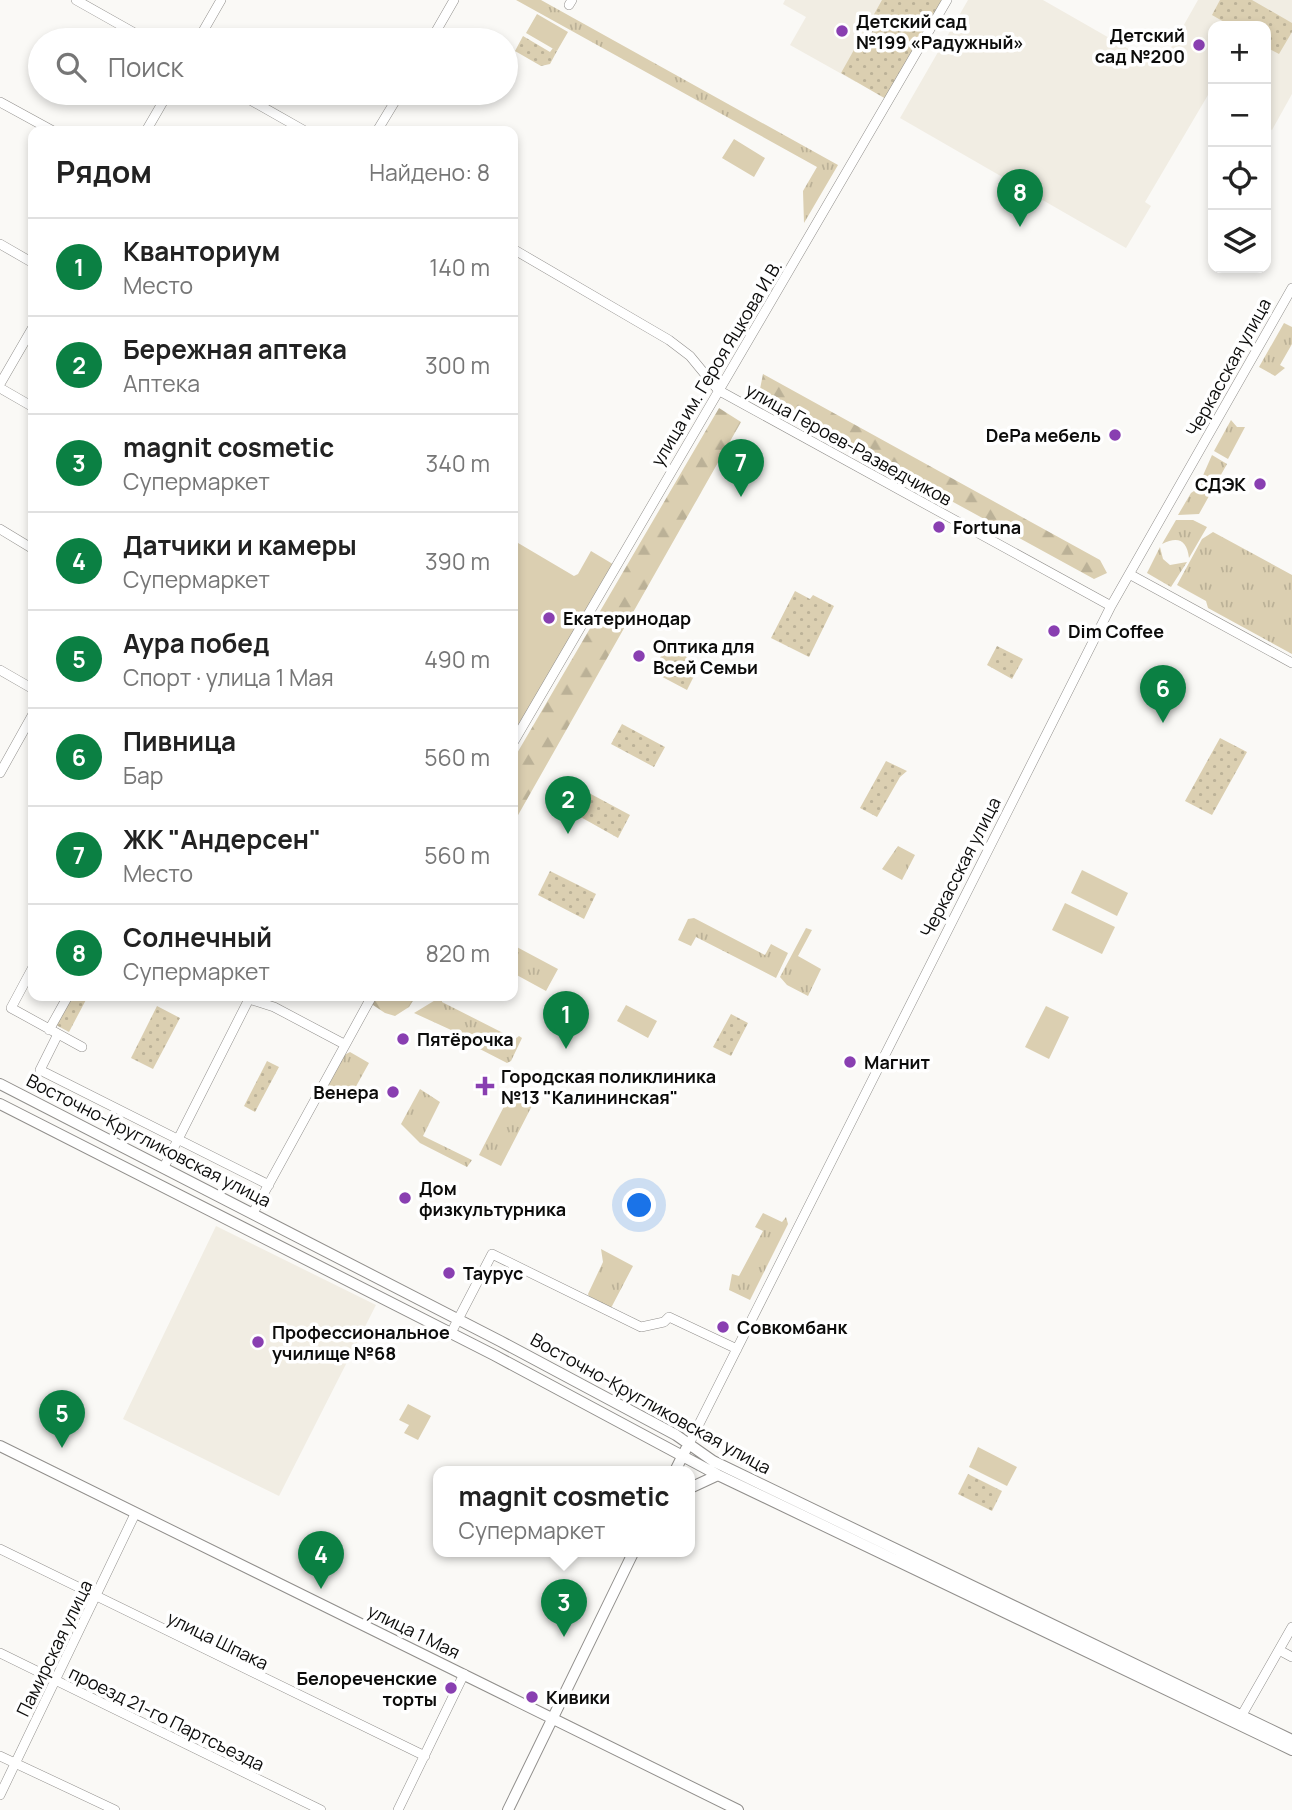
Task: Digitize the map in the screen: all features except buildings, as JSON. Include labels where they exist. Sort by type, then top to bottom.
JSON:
[{"type":"street","points":[[76,0],[126,28]]},
{"type":"street","points":[[205,28],[221,0]]},
{"type":"street","points":[[437,28],[454,0]]},
{"type":"street","name":"улица им. Героя Яцкова И.В.","points":[[518,734],[947,0]]},
{"type":"street","points":[[0,102],[44,126]]},
{"type":"street","points":[[149,126],[161,105]]},
{"type":"street","points":[[259,105],[296,126]]},
{"type":"street","points":[[380,126],[393,105]]},
{"type":"street","points":[[0,244],[28,260]]},
{"type":"street","name":"улица Героев-Разведчиков","points":[[518,252],[669,340],[690,356],[718,390],[1111,606]]},
{"type":"street","name":"Черкасская улица","points":[[677,1466],[1111,606],[1292,288]]},
{"type":"street","points":[[28,336],[0,386],[28,404]]},
{"type":"street","points":[[0,529],[28,546]]},
{"type":"street","points":[[1130,575],[1292,663]]},
{"type":"street","points":[[0,670],[28,687]]},
{"type":"street","points":[[0,773],[28,724]]},
{"type":"street","points":[[28,976],[11,1008],[82,1047]]},
{"type":"street","points":[[49,1030],[65,1001]]},
{"type":"street","points":[[164,1167],[248,1001]]},
{"type":"street","points":[[255,1001],[274,1007],[344,1044]]},
{"type":"street","points":[[253,1213],[369,1001]]},
{"type":"street","points":[[58,1034],[40,1070],[268,1185]]},
{"type":"street","name":"Восточно-Кругликовская улица","points":[[0,1084],[459,1320],[689,1444],[713,1461],[1239,1720],[1292,1751]]},
{"type":"street","name":"Восточно-Кругликовская улица","points":[[0,1104],[452,1333],[718,1475],[1239,1720],[1292,1740]]},
{"type":"street","points":[[452,1333],[492,1254],[641,1327],[664,1322],[669,1317],[737,1349]]},
{"type":"street","name":"улица 1 Мая","points":[[0,1446],[738,1810]]},
{"type":"street","points":[[695,1486],[718,1475]]},
{"type":"street","name":"Памирская улица","points":[[0,1795],[135,1514]]},
{"type":"street","name":"улица Шпака","points":[[0,1549],[95,1598],[425,1756]]},
{"type":"street","points":[[508,1810],[631,1557]]},
{"type":"street","points":[[1239,1720],[1292,1627]]},
{"type":"street","points":[[1279,1650],[1292,1657]]},
{"type":"street","name":"проезд 21-го Партсъезда","points":[[0,1653],[321,1810]]},
{"type":"street","points":[[398,1810],[464,1674]]},
{"type":"street","points":[[0,1756],[115,1810]]},
{"type":"shaded area","name":"Детский сад №199 «Радужный»","points":[[785,0],[902,0],[856,82],[790,45],[806,17],[783,4]]},
{"type":"shaded area","points":[[968,0],[1043,0],[1160,67],[1198,0],[1292,0],[1292,94],[1272,130],[1271,21],[1208,21],[1208,95],[1145,202],[1151,206],[1126,248],[900,118]]},
{"type":"shaded area","name":"Профессиональное училище №68","points":[[216,1226],[376,1305],[279,1496],[123,1419]]},
{"type":"green space","points":[[516,0],[541,0],[838,165],[804,223],[803,191],[817,167]]},
{"type":"green space","points":[[882,0],[944,0],[886,99],[841,73]]},
{"type":"green space","points":[[1220,0],[1252,0],[1292,23],[1292,32],[1279,54],[1271,50],[1271,21],[1222,21],[1212,15]]},
{"type":"green space","points":[[537,14],[568,32],[557,51],[526,33]]},
{"type":"green space","points":[[523,36],[550,52],[553,48],[557,51],[550,64],[541,66],[518,53],[518,45]]},
{"type":"green space","points":[[734,139],[765,158],[754,177],[722,158]]},
{"type":"green space","points":[[1284,323],[1292,327],[1292,344],[1280,365],[1285,368],[1275,376],[1259,367]]},
{"type":"green space","points":[[763,374],[1100,560],[1107,573],[1094,579],[880,462],[760,389]]},
{"type":"green space","points":[[719,408],[741,422],[518,815],[518,751]]},
{"type":"green space","points":[[1231,420],[1237,427],[1245,427],[1228,459],[1214,451]]},
{"type":"green space","points":[[1212,455],[1227,464],[1199,514],[1178,515],[1191,493],[1197,489]]},
{"type":"green space","points":[[1176,520],[1193,520],[1207,527],[1189,558],[1181,541],[1173,540],[1162,544]]},
{"type":"green space","points":[[1213,532],[1292,575],[1292,654],[1208,608],[1206,601],[1177,585],[1202,539]]},
{"type":"green space","name":"Екатеринодар","points":[[518,543],[574,576],[578,574],[591,551],[616,566],[518,733]]},
{"type":"green space","points":[[1160,547],[1163,559],[1170,565],[1187,562],[1171,587],[1147,573]]},
{"type":"green space","points":[[795,591],[810,599],[813,595],[834,606],[809,657],[771,638]]},
{"type":"green space","points":[[666,646],[700,664],[687,690],[653,672]]},
{"type":"green space","points":[[997,646],[1023,659],[1012,679],[987,665]]},
{"type":"green space","points":[[622,724],[665,747],[654,767],[611,744]]},
{"type":"green space","points":[[1220,738],[1247,752],[1212,815],[1185,801]]},
{"type":"green space","points":[[886,761],[907,771],[900,777],[877,817],[860,808]]},
{"type":"green space","points":[[589,793],[630,815],[618,838],[577,815]]},
{"type":"green space","points":[[898,846],[915,855],[902,880],[882,869]]},
{"type":"green space","points":[[1082,870],[1128,893],[1117,916],[1071,893]]},
{"type":"green space","points":[[550,871],[596,894],[584,919],[538,895]]},
{"type":"green space","points":[[1065,903],[1115,927],[1102,954],[1052,930]]},
{"type":"green space","points":[[694,918],[765,955],[771,944],[788,953],[776,978],[696,937],[691,946],[678,940],[688,919]]},
{"type":"green space","points":[[806,928],[812,930],[798,956],[821,969],[808,996],[787,985],[780,977]]},
{"type":"green space","points":[[518,948],[558,969],[546,991],[518,976]]},
{"type":"green space","points":[[69,1001],[85,1001],[69,1032],[56,1025]]},
{"type":"green space","points":[[413,1001],[409,1007],[395,1016],[370,1003]]},
{"type":"green space","points":[[434,1001],[442,1001],[515,1039],[519,1036],[522,1038],[511,1061],[507,1063],[474,1046],[473,1040],[414,1013]]},
{"type":"green space","points":[[626,1005],[657,1021],[648,1038],[617,1021]]},
{"type":"green space","points":[[157,1006],[180,1018],[153,1069],[131,1058]]},
{"type":"green space","points":[[1046,1006],[1069,1017],[1049,1059],[1025,1047]]},
{"type":"green space","points":[[731,1014],[748,1023],[731,1056],[713,1047]]},
{"type":"green space","points":[[350,1052],[369,1063],[349,1099],[331,1090],[328,1082],[342,1056]]},
{"type":"green space","points":[[267,1061],[279,1067],[255,1112],[244,1106]]},
{"type":"green space","points":[[420,1089],[440,1102],[423,1136],[472,1160],[467,1167],[420,1143],[401,1124]]},
{"type":"green space","points":[[513,1089],[535,1100],[501,1166],[479,1155]]},
{"type":"green space","points":[[763,1213],[782,1222],[786,1217],[788,1224],[750,1300],[729,1290],[732,1274],[739,1276],[763,1231],[755,1227]]},
{"type":"green space","points":[[601,1249],[633,1266],[611,1308],[588,1294],[603,1262]]},
{"type":"green space","points":[[408,1404],[431,1416],[418,1440],[404,1433],[409,1425],[399,1420]]},
{"type":"green space","points":[[978,1447],[1017,1467],[1007,1486],[969,1467]]},
{"type":"green space","points":[[968,1474],[1002,1491],[992,1511],[958,1494]]},
{"type":"place","name":"Детский сад №199 «Радужный»","points":[[842,31]]},
{"type":"place","name":"Детский сад №200","points":[[1199,45]]},
{"type":"place","name":"Солнечный","points":[[1020,227]]},
{"type":"place","name":"DePa мебель","points":[[1115,435]]},
{"type":"place","name":"СДЭК","points":[[1260,484]]},
{"type":"place","name":"ЖК \"Андерсен\"","points":[[741,497]]},
{"type":"place","name":"Fortuna","points":[[939,527]]},
{"type":"place","name":"Екатеринодар","points":[[549,618]]},
{"type":"place","name":"Dim Coffee","points":[[1054,631]]},
{"type":"place","name":"Оптика для Всей Семьи","points":[[639,656]]},
{"type":"place","name":"Пивница","points":[[1163,723]]},
{"type":"place","name":"Бережная аптека","points":[[568,834]]},
{"type":"place","name":"Пятёрочка","points":[[403,1039]]},
{"type":"place","name":"Кванториум","points":[[566,1049]]},
{"type":"place","name":"Магнит","points":[[850,1062]]},
{"type":"place","name":"Городская поликлиника №13 \"Калининская\"","points":[[485,1086]]},
{"type":"place","name":"Венера","points":[[393,1092]]},
{"type":"place","name":"Дом физкультурника","points":[[405,1198]]},
{"type":"place","name":"Таурус","points":[[449,1273]]},
{"type":"place","name":"Совкомбанк","points":[[723,1327]]},
{"type":"place","name":"Профессиональное училище №68","points":[[258,1342]]},
{"type":"place","name":"Аура побед","points":[[62,1448]]},
{"type":"place","name":"Датчики и камеры","points":[[321,1589]]},
{"type":"place","name":"magnit cosmetic","points":[[564,1637]]},
{"type":"place","name":"Белореченские торты","points":[[451,1688]]},
{"type":"place","name":"Кивики","points":[[532,1697]]}]
